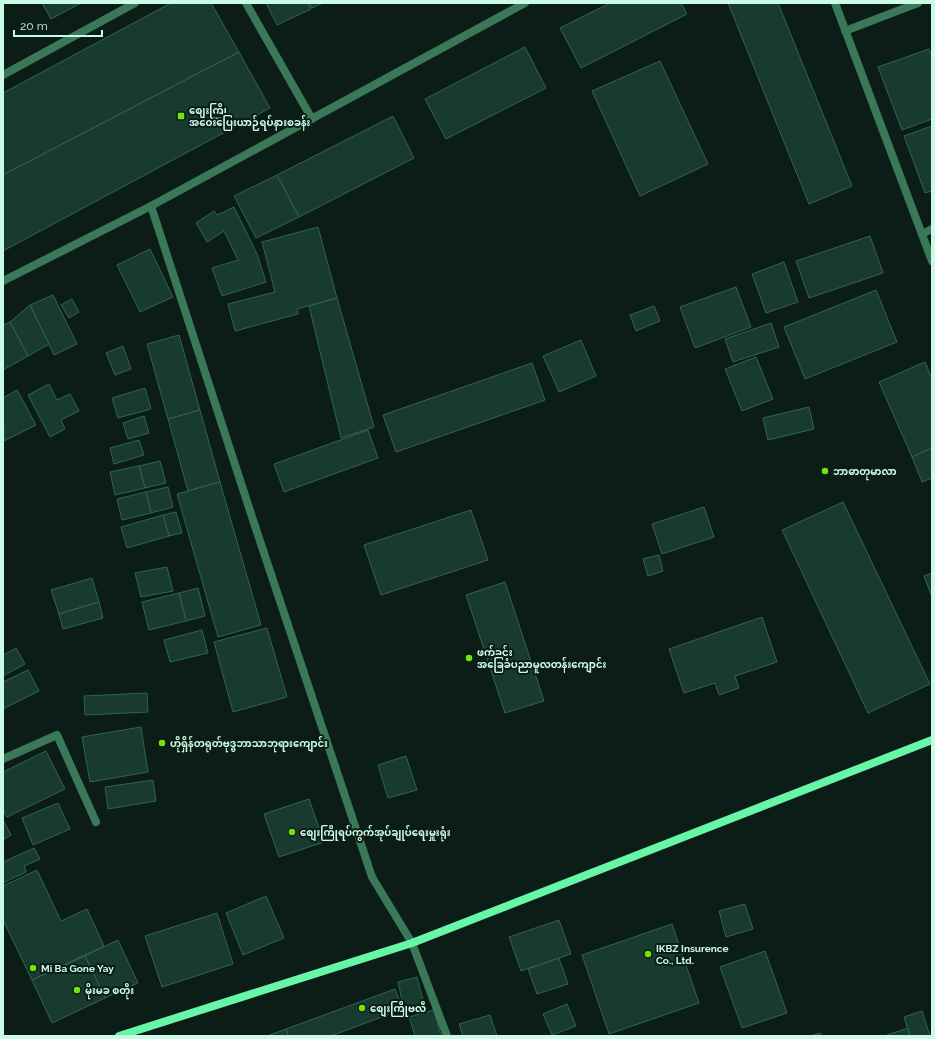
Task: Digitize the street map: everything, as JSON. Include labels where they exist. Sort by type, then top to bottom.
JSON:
[{"type":"main road","points":[[119,1036],[412,943],[932,740]]},
{"type":"street","points":[[3,75],[135,3]]},
{"type":"street","points":[[246,3],[312,118]]},
{"type":"street","points":[[3,281],[151,206],[524,3]]},
{"type":"street","points":[[835,3],[932,260]]},
{"type":"street","points":[[845,31],[918,3]]},
{"type":"street","points":[[151,206],[255,527],[372,877],[412,943],[448,1036]]},
{"type":"street","points":[[922,234],[932,229]]},
{"type":"street","points":[[3,759],[57,735],[96,822]]},
{"type":"building","points":[[42,3],[81,3],[51,19]]},
{"type":"building","points":[[171,3],[211,3],[239,52],[3,175],[3,93]]},
{"type":"building","points":[[266,3],[308,3],[311,9],[277,25]]},
{"type":"building","points":[[309,3],[323,3],[312,8]]},
{"type":"building","points":[[610,3],[681,3],[687,14],[581,68],[560,28]]},
{"type":"building","points":[[728,3],[778,3],[852,186],[809,204]]},
{"type":"building","points":[[525,47],[546,88],[446,139],[425,99]]},
{"type":"building","points":[[929,49],[932,56],[932,119],[902,130],[878,67]]},
{"type":"building","points":[[239,52],[270,108],[3,251],[3,175]]},
{"type":"building","points":[[660,61],[708,164],[640,196],[592,91]]},
{"type":"building","points":[[393,116],[414,158],[299,217],[277,175]]},
{"type":"building","points":[[932,126],[932,191],[925,193],[904,136]]},
{"type":"building","points":[[277,175],[299,217],[256,238],[234,196]]},
{"type":"building","points":[[234,207],[257,254],[266,282],[222,296],[212,268],[238,260],[224,231],[207,242],[196,223],[214,211],[217,215]]},
{"type":"building","points":[[318,227],[337,298],[297,309],[298,314],[235,331],[228,304],[275,292],[262,242]]},
{"type":"building","points":[[870,236],[883,273],[809,298],[796,261]]},
{"type":"building","points":[[150,249],[173,297],[140,312],[117,265]]},
{"type":"building","points":[[784,262],[798,302],[766,313],[752,274]]},
{"type":"building","points":[[736,287],[751,327],[695,348],[680,307]]},
{"type":"building","points":[[876,290],[897,342],[805,379],[784,327]]},
{"type":"building","points":[[53,295],[77,344],[54,355],[30,305]]},
{"type":"building","points":[[337,298],[374,427],[341,438],[309,306]]},
{"type":"building","points":[[72,299],[79,312],[69,318],[61,305]]},
{"type":"building","points":[[30,305],[49,344],[28,356],[10,322]]},
{"type":"building","points":[[654,306],[660,321],[636,331],[630,315]]},
{"type":"building","points":[[10,322],[28,356],[3,370],[3,325]]},
{"type":"building","points":[[771,323],[779,347],[733,362],[725,339]]},
{"type":"building","points":[[179,335],[200,410],[168,419],[147,344]]},
{"type":"building","points":[[581,340],[596,376],[559,392],[543,356]]},
{"type":"building","points":[[123,346],[131,369],[115,375],[106,353]]},
{"type":"building","points":[[756,357],[773,399],[742,411],[725,369]]},
{"type":"building","points":[[925,362],[932,379],[932,448],[912,457],[879,382]]},
{"type":"building","points":[[532,363],[545,400],[396,452],[383,415]]},
{"type":"building","points":[[49,384],[57,400],[70,394],[79,411],[61,420],[65,429],[50,437],[28,395]]},
{"type":"building","points":[[145,388],[151,409],[118,418],[112,398]]},
{"type":"building","points":[[17,390],[36,425],[4,441],[3,398]]},
{"type":"building","points":[[809,407],[814,429],[768,440],[763,418]]},
{"type":"building","points":[[200,410],[220,482],[188,491],[168,419]]},
{"type":"building","points":[[144,416],[149,433],[128,439],[123,423]]},
{"type":"building","points":[[368,430],[378,458],[284,492],[274,464]]},
{"type":"building","points":[[139,440],[144,455],[114,464],[110,448]]},
{"type":"building","points":[[932,448],[932,478],[922,482],[912,457]]},
{"type":"building","points":[[160,461],[166,483],[145,488],[139,466]]},
{"type":"building","points":[[139,466],[145,488],[115,495],[110,472]]},
{"type":"building","points":[[220,482],[261,625],[218,637],[177,494]]},
{"type":"building","points":[[168,487],[173,507],[151,513],[146,492]]},
{"type":"building","points":[[146,492],[151,513],[122,520],[117,499]]},
{"type":"building","points":[[843,502],[930,684],[868,713],[782,530]]},
{"type":"building","points":[[704,507],[714,537],[662,554],[652,524]]},
{"type":"building","points":[[471,510],[488,560],[381,595],[364,545]]},
{"type":"building","points":[[176,512],[182,533],[169,536],[163,515]]},
{"type":"building","points":[[163,515],[169,536],[127,548],[121,527]]},
{"type":"building","points":[[659,555],[663,571],[648,576],[643,559]]},
{"type":"building","points":[[167,567],[173,591],[141,597],[135,573]]},
{"type":"building","points":[[932,573],[932,597],[924,576]]},
{"type":"building","points":[[92,578],[99,602],[59,614],[51,590]]},
{"type":"building","points":[[505,582],[544,701],[505,713],[466,595]]},
{"type":"building","points":[[198,588],[205,616],[186,621],[179,593]]},
{"type":"building","points":[[179,593],[186,621],[149,630],[142,602]]},
{"type":"building","points":[[99,602],[103,618],[63,629],[59,614]]},
{"type":"building","points":[[762,617],[777,662],[735,676],[739,688],[719,695],[715,683],[684,693],[669,649]]},
{"type":"building","points":[[267,628],[287,697],[233,712],[214,642]]},
{"type":"building","points":[[202,630],[208,653],[170,662],[164,640]]},
{"type":"building","points":[[16,648],[25,664],[3,676],[3,655]]},
{"type":"building","points":[[28,670],[39,691],[3,709],[3,682]]},
{"type":"building","points":[[147,693],[148,712],[85,715],[84,696]]},
{"type":"building","points":[[141,727],[148,772],[90,782],[82,737]]},
{"type":"building","points":[[46,751],[65,789],[7,817],[3,810],[3,772]]},
{"type":"building","points":[[406,756],[417,790],[388,798],[378,765]]},
{"type":"building","points":[[153,780],[156,801],[108,809],[105,787]]},
{"type":"building","points":[[309,799],[324,842],[279,857],[264,814]]},
{"type":"building","points":[[58,803],[70,829],[33,845],[22,818]]},
{"type":"building","points":[[3,820],[11,835],[3,840]]},
{"type":"building","points":[[34,848],[40,859],[24,866],[26,872],[3,883],[3,862]]},
{"type":"building","points":[[37,870],[61,921],[87,909],[104,946],[32,980],[3,920],[3,886]]},
{"type":"building","points":[[266,896],[284,938],[243,955],[226,913]]},
{"type":"building","points":[[745,904],[753,929],[726,937],[719,911]]},
{"type":"building","points":[[217,913],[233,964],[162,987],[145,936]]},
{"type":"building","points":[[559,920],[571,954],[521,971],[509,937]]},
{"type":"building","points":[[672,924],[699,1003],[609,1034],[582,955]]},
{"type":"building","points":[[118,940],[138,983],[105,998],[85,956]]},
{"type":"building","points":[[765,951],[787,1013],[742,1028],[720,967]]},
{"type":"building","points":[[85,956],[105,998],[52,1023],[32,980]]},
{"type":"building","points":[[559,958],[568,984],[537,994],[528,969]]},
{"type":"building","points":[[417,977],[424,1004],[404,1009],[398,982]]},
{"type":"building","points":[[395,989],[403,1009],[331,1036],[288,1036],[286,1029]]},
{"type":"building","points":[[567,1004],[576,1026],[552,1035],[543,1014]]},
{"type":"building","points":[[434,1010],[441,1036],[415,1036],[409,1017]]},
{"type":"building","points":[[922,1011],[930,1036],[910,1036],[904,1017]]},
{"type":"building","points":[[490,1015],[497,1036],[463,1036],[459,1024]]},
{"type":"building","points":[[908,1028],[910,1036],[887,1036],[887,1035]]},
{"type":"building","points":[[286,1029],[288,1036],[267,1036]]},
{"type":"building","points":[[820,1033],[821,1036],[810,1036]]},
{"type":"place","name":"စျေးကြို အဝေးပြေးယာဉ်ရပ်နားစခန်း","points":[[181,116]]},
{"type":"place","name":"ဘာဓာတုမာလာ","points":[[825,471]]},
{"type":"place","name":"ဖက်ခင်း အခြေခံပညာမူလတန်းကျောင်း","points":[[469,658]]},
{"type":"place","name":"ဟိုရှိန်တရုတ်ဗုဒ္ဓဘာသာဘုရားကျောင်း","points":[[162,743]]},
{"type":"place","name":"စျေးကြိုရပ်ကွက်အုပ်ချုပ်ရေးမှူးရုံး","points":[[292,832]]},
{"type":"place","name":"IKBZ Insurence Co., Ltd.","points":[[648,954]]},
{"type":"place","name":"Mi Ba Gone Yay","points":[[33,968]]},
{"type":"place","name":"မိုးမခ စတိုး","points":[[77,990]]},
{"type":"place","name":"စျေးကြိုဗလီ","points":[[362,1008]]}]
